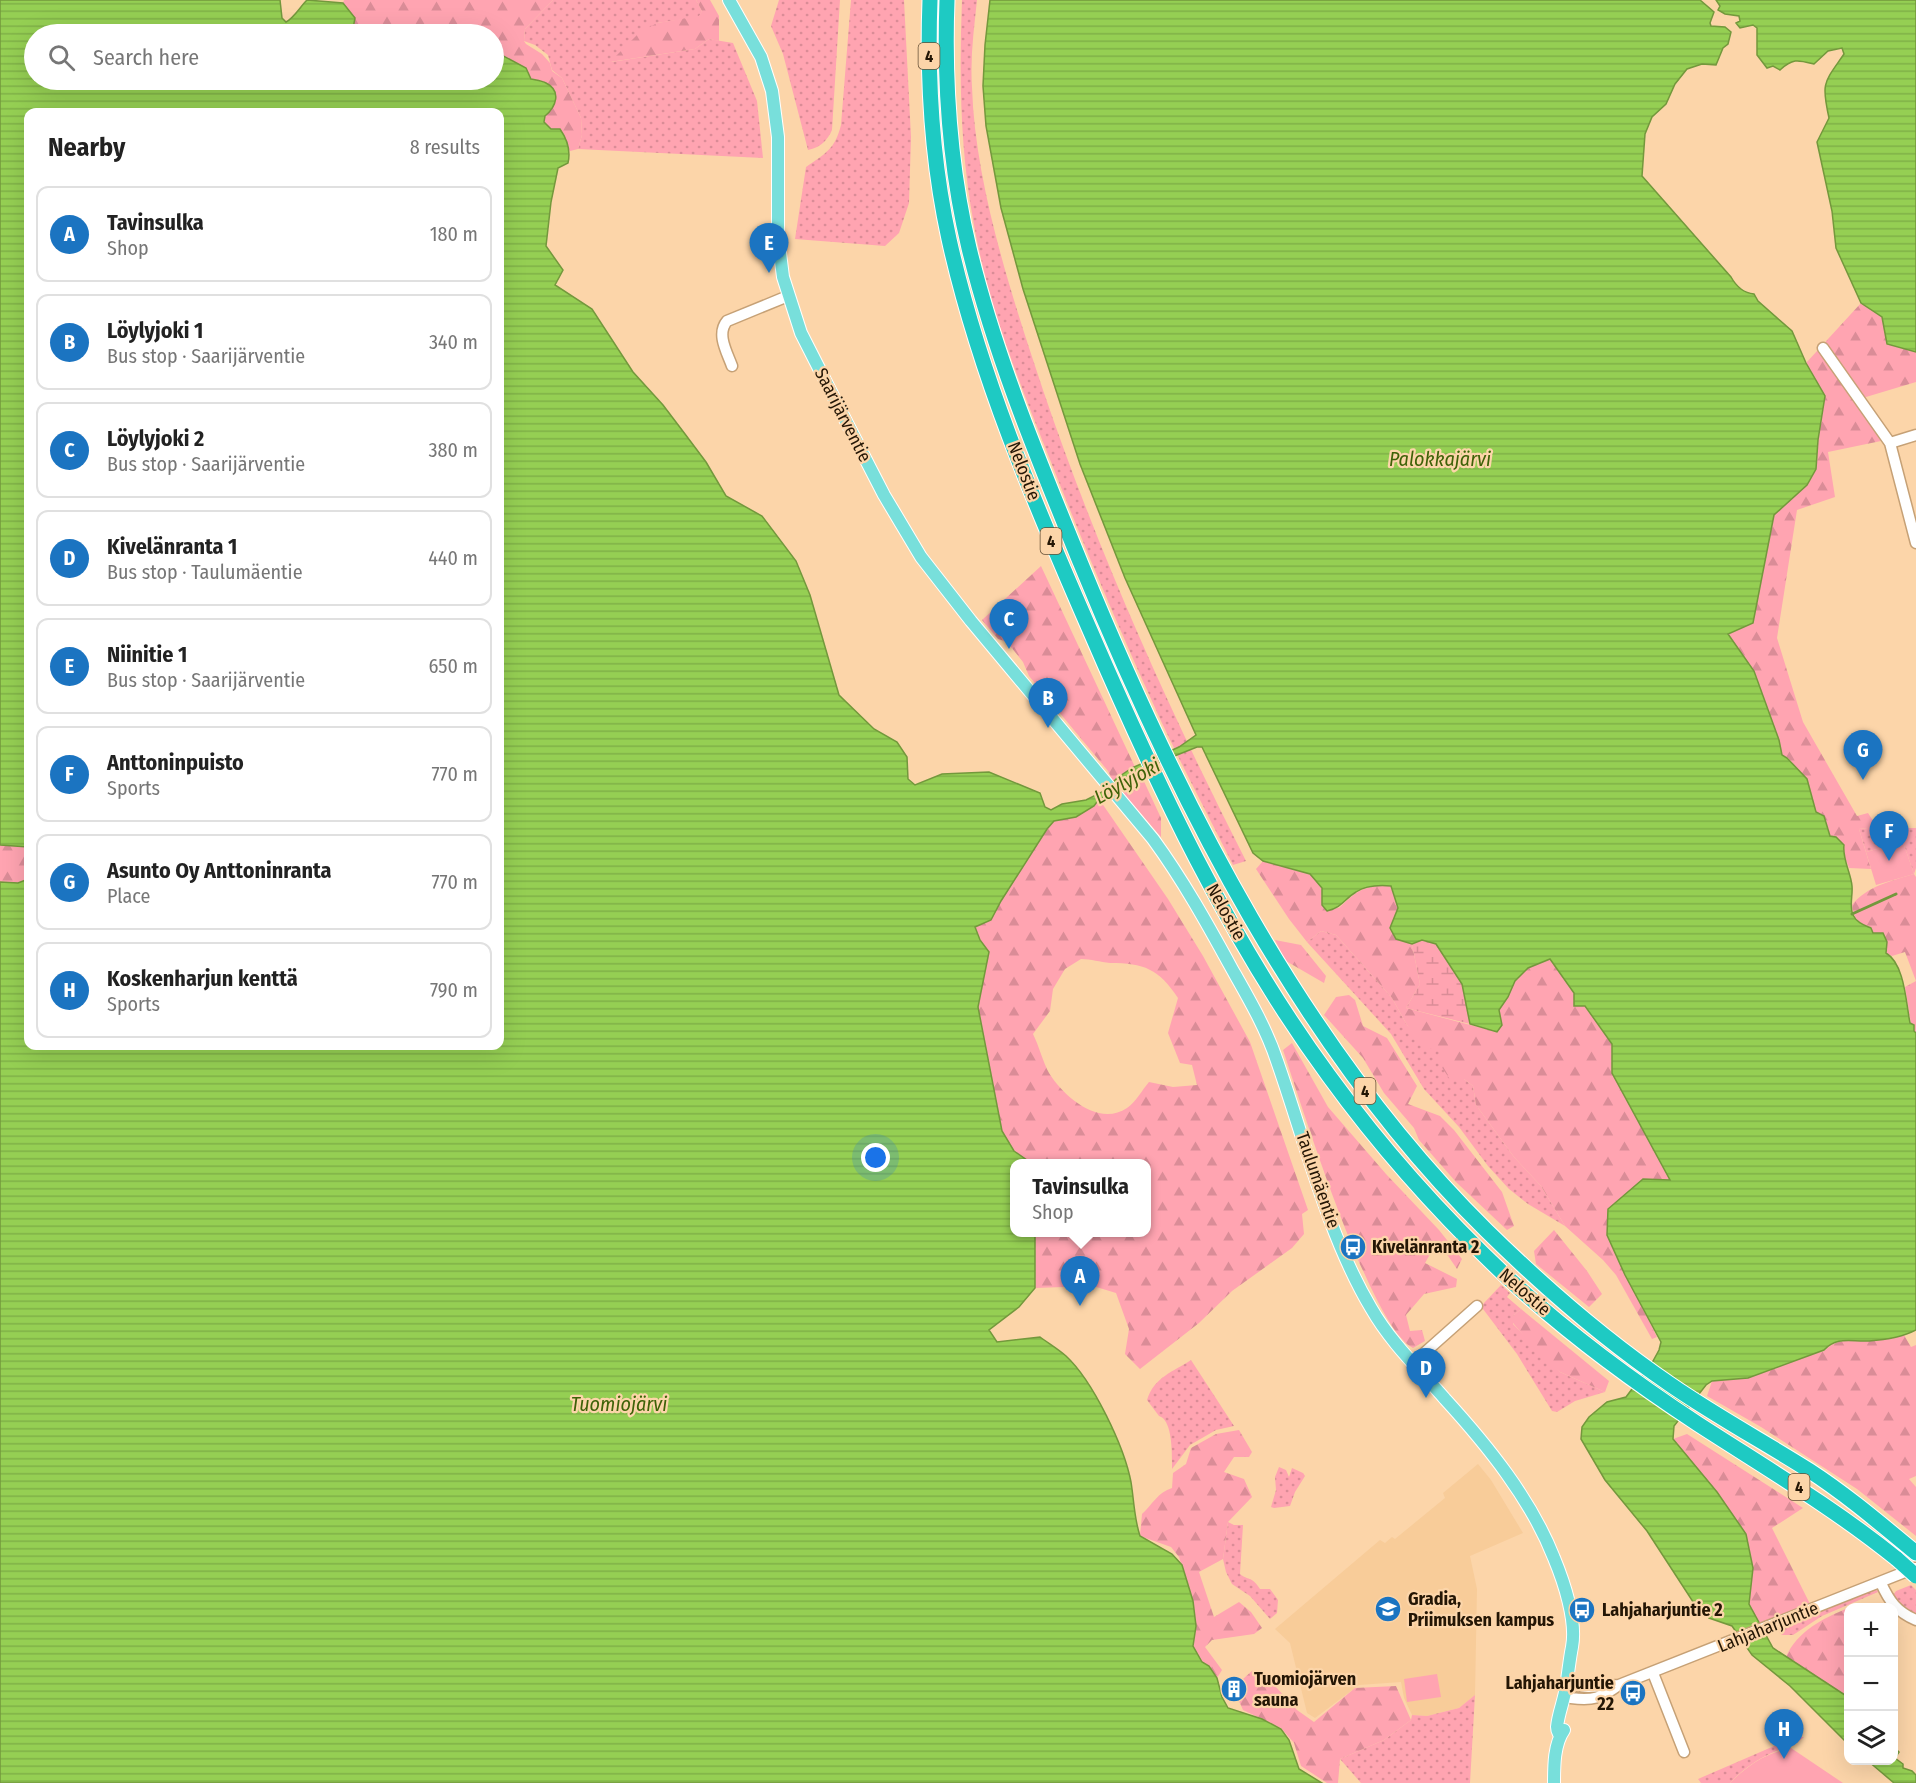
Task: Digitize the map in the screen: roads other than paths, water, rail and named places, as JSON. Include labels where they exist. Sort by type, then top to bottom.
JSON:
[{"type":"highway","name":"Nelostie","points":[[930,0],[929,61],[933,133],[949,237],[970,321],[1000,409],[1050,538],[1115,688],[1154,773],[1225,912],[1258,968],[1329,1076],[1377,1139],[1434,1203],[1513,1282],[1623,1373],[1846,1520],[1916,1576]]},
{"type":"highway","name":"Nelostie","points":[[947,0],[947,58],[957,178],[969,244],[987,314],[1025,421],[1101,612],[1163,748],[1222,865],[1289,981],[1332,1048],[1414,1152],[1484,1228],[1548,1289],[1633,1358],[1706,1408],[1813,1473],[1915,1552]]},
{"type":"main road","name":"Saarijärventie","points":[[729,0],[761,57],[775,108],[778,137],[778,237],[783,277],[801,333],[884,495],[921,557],[968,617],[1099,773]]},
{"type":"main road","name":"Taulumäentie","points":[[1099,773],[1174,867],[1263,1025],[1348,1263],[1380,1323],[1402,1352],[1482,1442],[1521,1497],[1552,1552],[1564,1585],[1572,1619],[1572,1647],[1569,1654],[1570,1691],[1557,1729],[1560,1736],[1556,1752],[1554,1783]]},
{"type":"street","points":[[732,366],[721,333],[723,327],[728,321],[788,296]]},
{"type":"street","points":[[1823,348],[1890,443],[1916,543]]},
{"type":"street","points":[[1890,443],[1916,435]]},
{"type":"street","points":[[1413,1363],[1477,1306]]},
{"type":"street","name":"Lahjaharjuntie","points":[[1570,1691],[1587,1700],[1604,1696],[1619,1685],[1881,1583],[1916,1567]]},
{"type":"street","points":[[1881,1583],[1895,1607],[1916,1620]]},
{"type":"street","points":[[1653,1673],[1684,1752]]},
{"type":"water","points":[[0,0],[280,0],[282,18],[286,22],[307,0],[343,3],[355,18],[354,24],[24,24],[24,90],[504,90],[504,56],[526,68],[531,79],[551,86],[556,99],[545,116],[544,122],[551,129],[560,129],[569,149],[568,163],[558,168],[546,246],[563,270],[555,285],[592,309],[633,372],[663,405],[706,462],[726,496],[762,516],[796,561],[810,595],[839,695],[874,729],[897,742],[907,757],[908,779],[915,785],[942,774],[989,772],[1040,793],[1045,807],[1051,810],[1062,804],[1086,800],[1104,791],[1132,768],[1179,747],[1196,735],[1125,578],[1080,464],[1023,289],[1001,208],[986,126],[983,86],[990,0],[1700,0],[1714,12],[1711,26],[1725,27],[1731,32],[1728,44],[1723,48],[1716,65],[1702,64],[1687,69],[1675,84],[1666,104],[1652,117],[1645,134],[1642,176],[1738,286],[1754,294],[1758,301],[1792,331],[1806,363],[1825,396],[1816,469],[1807,485],[1774,515],[1753,623],[1728,634],[1754,671],[1779,740],[1782,755],[1807,779],[1816,812],[1824,816],[1830,836],[1836,837],[1844,845],[1844,855],[1852,886],[1853,915],[1863,925],[1871,928],[1873,933],[1883,933],[1887,942],[1886,953],[1897,966],[1904,985],[1910,1023],[1914,1025],[1916,1033],[1916,1330],[1881,1340],[1839,1341],[1824,1350],[1748,1378],[1712,1381],[1706,1385],[1674,1426],[1673,1439],[1717,1492],[1746,1534],[1753,1568],[1749,1604],[1773,1648],[1844,1694],[1844,1740],[1790,1686],[1752,1655],[1732,1626],[1709,1618],[1697,1608],[1647,1531],[1605,1480],[1581,1439],[1582,1427],[1589,1417],[1607,1402],[1626,1397],[1653,1361],[1661,1342],[1625,1275],[1607,1235],[1608,1209],[1643,1179],[1670,1180],[1612,1073],[1612,1044],[1585,1006],[1574,1006],[1574,993],[1550,959],[1528,968],[1515,981],[1499,1010],[1502,1025],[1497,1032],[1470,1024],[1462,984],[1436,944],[1422,940],[1412,944],[1396,939],[1390,928],[1398,908],[1391,886],[1373,886],[1360,890],[1337,907],[1327,911],[1322,905],[1322,888],[1310,874],[1263,861],[1253,853],[1202,747],[1197,747],[1162,761],[1143,772],[1134,783],[1099,799],[1094,806],[1076,817],[1054,821],[991,920],[975,927],[980,940],[989,952],[978,1007],[1002,1131],[1014,1151],[1025,1159],[1010,1159],[1010,1237],[1035,1237],[1035,1288],[1019,1307],[989,1330],[997,1342],[1040,1337],[1063,1353],[1087,1381],[1122,1451],[1131,1482],[1140,1536],[1172,1554],[1182,1565],[1193,1601],[1196,1626],[1193,1646],[1202,1662],[1209,1666],[1217,1678],[1222,1697],[1228,1708],[1262,1719],[1281,1729],[1289,1740],[1299,1769],[1322,1783],[0,1783],[0,882],[18,883],[24,881],[24,1050],[504,1050],[504,108],[24,108],[24,847],[0,845]]},
{"type":"water","points":[[1716,0],[1916,0],[1916,352],[1887,344],[1882,317],[1861,303],[1836,248],[1832,211],[1817,142],[1829,118],[1825,97],[1826,83],[1844,54],[1842,48],[1828,51],[1814,64],[1796,61],[1780,70],[1773,66],[1767,68],[1757,55],[1757,28],[1753,25],[1740,28],[1736,23],[1740,21],[1739,16],[1725,14],[1718,10],[1720,6]]},
{"type":"water","points":[[1898,1760],[1903,1764],[1903,1768],[1916,1775],[1916,1783],[1894,1783],[1873,1765],[1898,1765]]},
{"type":"waterway","points":[[1852,914],[1896,894]]},
{"type":"place","name":"Niinitie 1","points":[[769,273]]},
{"type":"place","name":"Löylyjoki 2","points":[[1009,649]]},
{"type":"place","name":"Löylyjoki 1","points":[[1048,728]]},
{"type":"place","name":"Asunto Oy Anttoninranta","points":[[1863,780]]},
{"type":"place","name":"Anttoninpuisto","points":[[1889,861]]},
{"type":"place","name":"Kivelänranta 2","points":[[1353,1247]]},
{"type":"place","name":"Tavinsulka","points":[[1080,1306]]},
{"type":"place","name":"Kivelänranta 1","points":[[1426,1398]]},
{"type":"place","name":"Gradia, Priimuksen kampus","points":[[1388,1609]]},
{"type":"place","name":"Lahjaharjuntie 2","points":[[1582,1610]]},
{"type":"place","name":"Tuomiojärven sauna","points":[[1234,1689]]},
{"type":"place","name":"Lahjaharjuntie 22","points":[[1633,1693]]},
{"type":"place","name":"Koskenharjun kenttä","points":[[1784,1759]]},
{"type":"water label","name":"Palokkajärvi","points":[[1440,459]]},
{"type":"water label","name":"Löylyjoki","points":[[1127,781]]},
{"type":"water label","name":"Tuomiojärvi","points":[[619,1404]]}]
